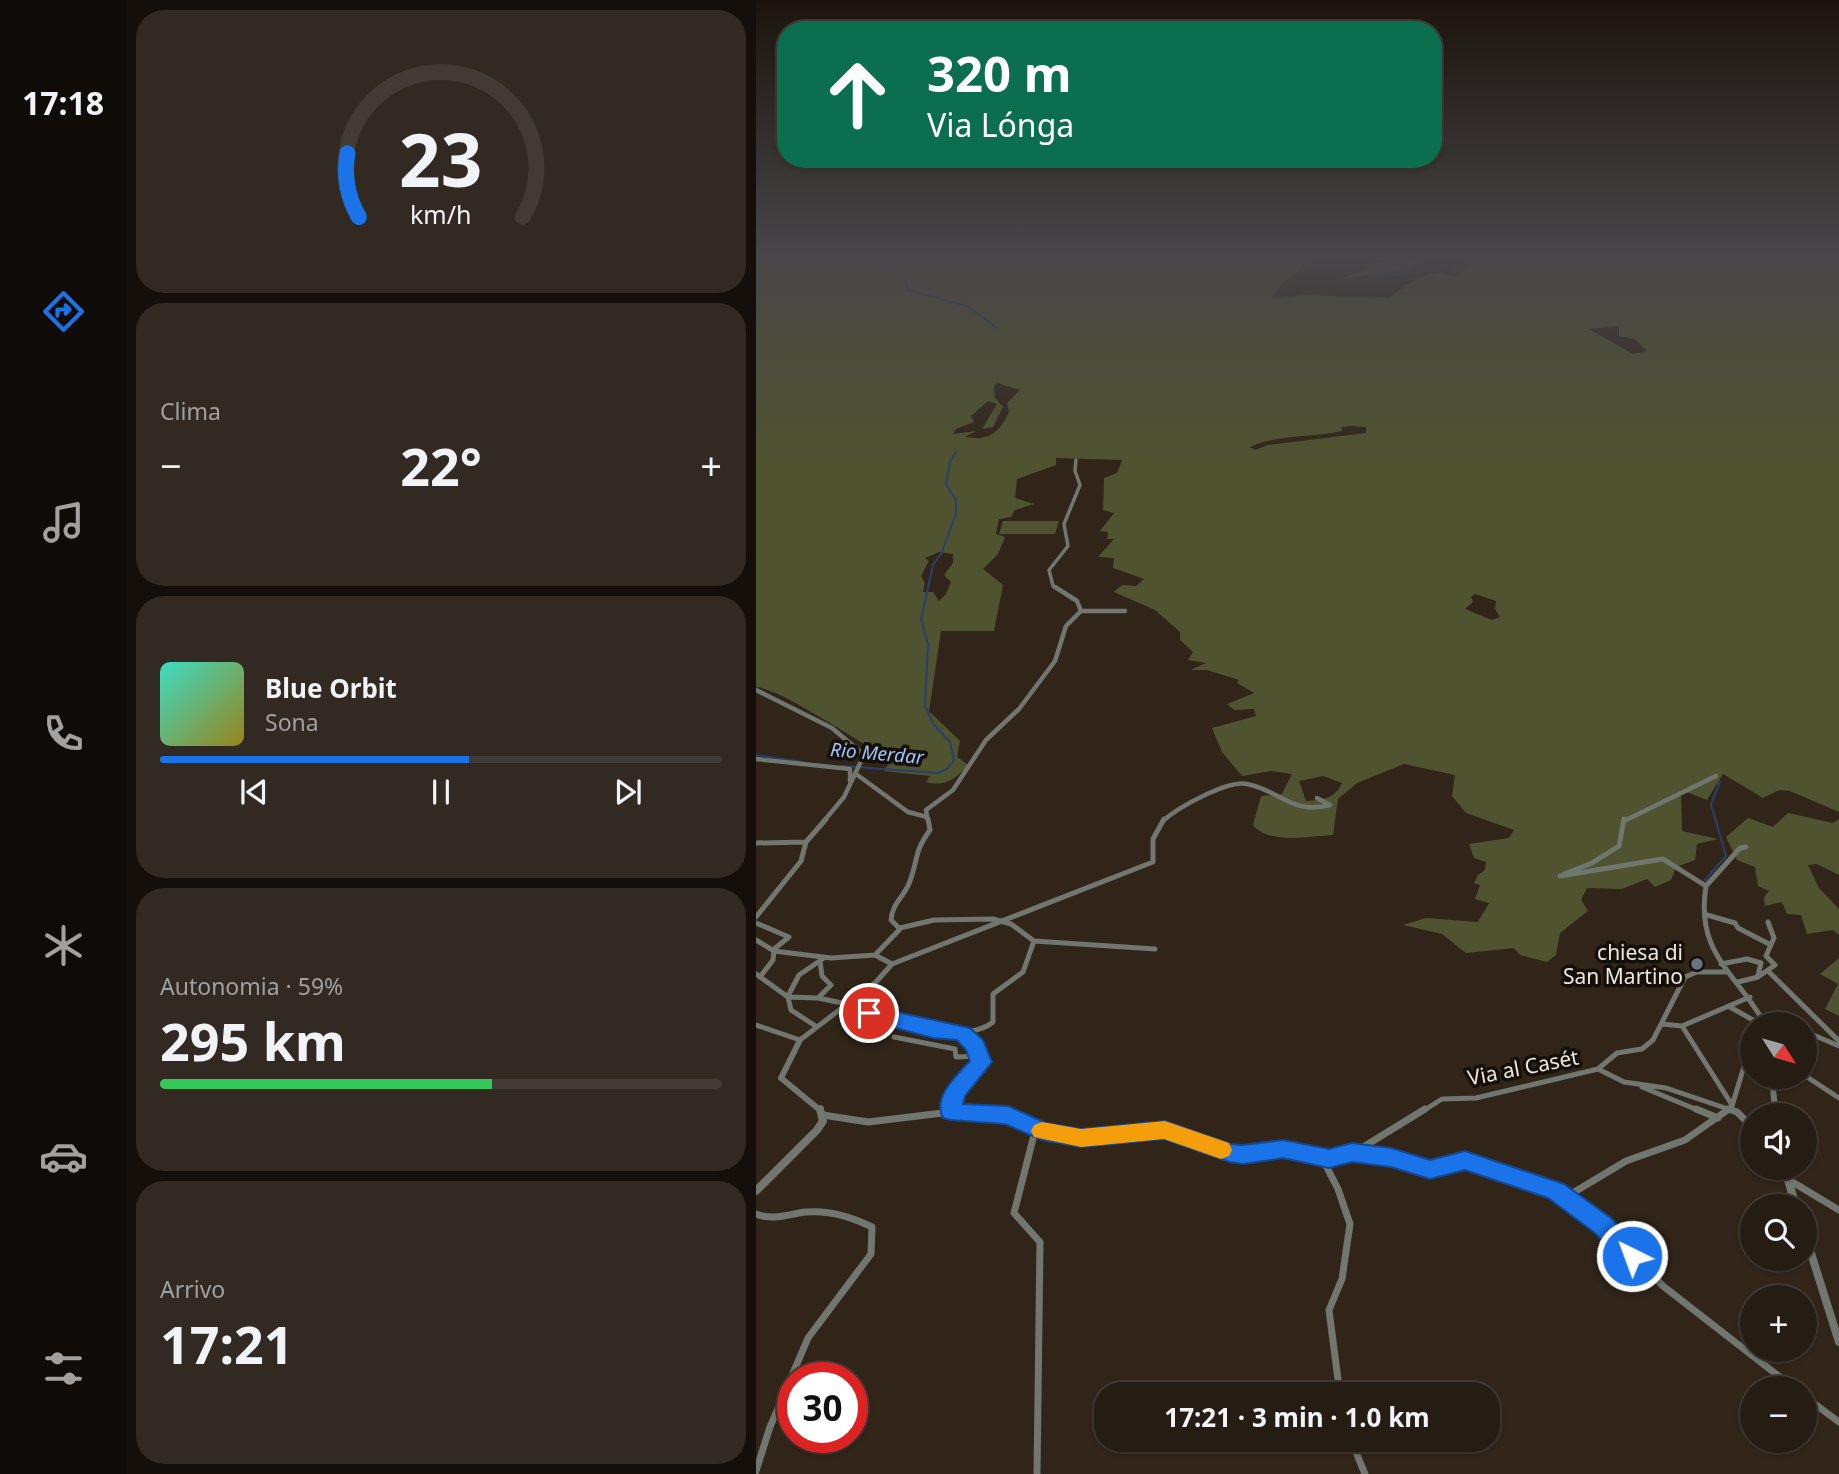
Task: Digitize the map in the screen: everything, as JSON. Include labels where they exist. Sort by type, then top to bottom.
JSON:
[{"type":"street","points":[[1076,460],[1074,471],[1080,485],[1064,524],[1069,536],[1068,548],[1049,570],[1053,586],[1093,612]]},
{"type":"street","points":[[1076,601],[1081,611]]},
{"type":"street","points":[[900,928],[891,920],[892,908],[910,882],[915,850],[930,830],[928,808],[953,790],[986,740],[1020,709],[1055,661],[1066,626],[1081,611],[1125,611]]},
{"type":"street","points":[[756,690],[820,719],[863,750],[858,769],[838,804],[806,842],[802,861],[756,917]]},
{"type":"street","points":[[756,759],[850,769],[851,783]]},
{"type":"street","points":[[858,769],[865,778],[908,812],[927,817]]},
{"type":"street","points":[[1706,886],[1697,878],[1677,871],[1663,859],[1560,876],[1592,863],[1619,845],[1624,818],[1716,776]]},
{"type":"street","points":[[851,783],[865,778]]},
{"type":"street","points":[[1317,798],[1329,805],[1294,806],[1252,785],[1233,783],[1165,818],[1157,827],[1151,855],[1153,862],[892,964],[876,982],[800,1040],[781,1078],[823,1115],[868,1122],[951,1112],[1008,1115],[1059,1136],[1081,1138],[1165,1130],[1230,1153],[1283,1149],[1335,1159],[1352,1153],[1391,1158],[1430,1169],[1465,1160],[1556,1191],[1566,1197],[1619,1241],[1663,1286],[1779,1376]]},
{"type":"street","points":[[756,843],[806,842]]},
{"type":"street","points":[[1746,847],[1740,848],[1706,886],[1702,897],[1710,941],[1720,965],[1751,997],[1757,1012]]},
{"type":"street","points":[[1706,915],[1735,922],[1738,928],[1769,944]]},
{"type":"street","points":[[874,955],[900,928],[922,919],[1002,920],[1021,929],[1034,941],[1155,949]]},
{"type":"street","points":[[1738,982],[1769,972],[1775,965],[1766,956],[1769,944],[1774,938],[1768,922]]},
{"type":"street","points":[[756,923],[789,937],[774,951],[773,960],[757,977],[788,997],[818,998],[933,1030],[963,1033],[984,1031],[992,1025],[993,994],[1023,972],[1034,941]]},
{"type":"street","points":[[756,940],[774,951],[822,959],[874,955],[892,964]]},
{"type":"street","points":[[817,1027],[791,1010],[788,997],[799,975],[822,959]]},
{"type":"street","points":[[818,998],[831,985],[822,976],[822,959]]},
{"type":"street","points":[[1720,965],[1747,959],[1761,963],[1758,976]]},
{"type":"street","name":"Via al Casét","points":[[1352,1153],[1442,1099],[1476,1098],[1598,1069],[1617,1054],[1642,1049],[1653,1040],[1685,976],[1727,972]]},
{"type":"street","points":[[1769,972],[1839,1044]]},
{"type":"street","points":[[1662,1024],[1682,1026],[1751,997]]},
{"type":"street","points":[[1729,1006],[1740,1012]]},
{"type":"street","points":[[756,1025],[800,1040]]},
{"type":"street","points":[[1682,1026],[1730,1108]]},
{"type":"street","points":[[951,1112],[955,1093],[977,1071],[981,1062],[975,1046],[963,1033]]},
{"type":"street","points":[[1817,1036],[1839,1044]]},
{"type":"street","points":[[894,1037],[955,1049],[956,1057],[980,1056]]},
{"type":"street","points":[[1598,1069],[1719,1118]]},
{"type":"street","points":[[1566,1197],[1626,1161],[1685,1140],[1719,1118],[1730,1108],[1740,1078]]},
{"type":"street","points":[[1635,1084],[1666,1088],[1730,1108],[1740,1115]]},
{"type":"street","points":[[1817,1086],[1839,1098]]},
{"type":"street","points":[[756,1191],[780,1162],[811,1139],[824,1121],[823,1115]]},
{"type":"street","points":[[1036,1127],[1014,1213],[1040,1242],[1042,1272],[1037,1319],[1037,1474]]},
{"type":"street","points":[[1322,1157],[1338,1189],[1350,1224],[1342,1279],[1329,1310],[1338,1382]]},
{"type":"street","points":[[1788,1180],[1792,1194]]},
{"type":"street","points":[[1788,1180],[1839,1210]]},
{"type":"street","points":[[756,1214],[765,1219],[811,1212],[834,1214],[858,1219],[872,1227],[871,1254],[808,1338],[770,1427],[756,1471]]},
{"type":"street","points":[[1817,1271],[1839,1342]]},
{"type":"street","points":[[1817,1406],[1839,1422]]},
{"type":"street","points":[[1356,1452],[1365,1474]]},
{"type":"green space","points":[[756,325],[1839,325],[1839,812],[1790,791],[1779,790],[1763,798],[1723,774],[1707,800],[1681,790],[1682,831],[1718,839],[1697,844],[1695,860],[1676,867],[1671,880],[1655,887],[1647,879],[1622,889],[1587,888],[1581,900],[1588,911],[1560,933],[1556,955],[1547,962],[1520,955],[1514,948],[1466,953],[1442,934],[1403,925],[1426,918],[1478,922],[1489,903],[1475,899],[1480,885],[1474,883],[1478,875],[1485,870],[1486,862],[1474,858],[1469,844],[1509,838],[1514,830],[1466,813],[1452,796],[1455,775],[1404,764],[1357,783],[1338,799],[1333,835],[1279,837],[1260,831],[1253,825],[1261,796],[1282,794],[1292,774],[1271,771],[1242,776],[1222,752],[1212,728],[1256,716],[1254,709],[1234,710],[1227,704],[1254,693],[1237,683],[1239,680],[1207,670],[1191,670],[1206,663],[1188,660],[1193,652],[1180,640],[1180,632],[1155,610],[1114,592],[1122,585],[1136,586],[1144,579],[1113,568],[1114,558],[1098,557],[1114,539],[1107,539],[1108,532],[1100,531],[1114,513],[1103,510],[1104,478],[1117,473],[1122,460],[1056,458],[1056,465],[1017,479],[1015,498],[1034,504],[1015,510],[1011,517],[999,519],[996,534],[1005,537],[998,554],[983,569],[1003,585],[994,631],[941,631],[929,711],[960,741],[957,757],[968,765],[954,778],[944,783],[933,783],[926,782],[930,776],[884,771],[891,759],[769,690],[756,687]],"holes":[[[1619,326],[1619,336],[1635,339],[1647,351],[1633,354],[1589,329]],[[997,383],[1020,390],[1007,403],[1009,412],[997,431],[980,438],[965,437],[976,431],[953,434],[956,429],[974,422],[971,416],[988,401],[997,404],[982,429],[993,427],[1003,407],[995,398],[994,387]],[[1341,427],[1366,427],[1366,433],[1268,445],[1255,450],[1250,447],[1272,440],[1342,431]],[[939,552],[953,554],[953,563],[944,575],[951,582],[946,594],[939,601],[933,592],[923,592],[925,583],[921,576],[929,561],[925,558]],[[1475,594],[1496,601],[1495,609],[1500,617],[1492,620],[1465,609],[1473,602],[1471,597]],[[1323,776],[1342,783],[1332,795],[1306,801],[1299,781]]]},
{"type":"green space","points":[[1003,521],[1059,521],[1055,534],[999,534]]},
{"type":"green space","points":[[1788,813],[1833,823],[1839,819],[1839,875],[1817,864],[1808,865],[1819,888],[1839,909],[1839,935],[1833,930],[1807,934],[1801,915],[1787,914],[1782,902],[1765,906],[1764,897],[1769,891],[1758,886],[1755,867],[1737,860],[1726,837],[1748,818],[1773,827]]},
{"type":"green space","points":[[1839,958],[1839,1016],[1825,1009],[1838,984],[1820,974]]},
{"type":"waterway","points":[[993,325],[997,328]]},
{"type":"waterway","name":"Rio Merdar","points":[[842,766],[938,773],[947,769],[954,760],[950,742],[934,725],[925,706],[928,644],[921,619],[933,565],[941,554],[956,514],[956,500],[946,484],[950,462],[957,451]]},
{"type":"waterway","name":"Rio Merdar","points":[[756,755],[802,762]]},
{"type":"waterway","points":[[1705,880],[1726,856],[1711,804],[1720,782]]},
{"type":"slow traffic","points":[[1042,1131],[1081,1138],[1165,1130],[1221,1150]]},
{"type":"place","name":"chiesa di San Martino","points":[[1697,964]]},
{"type":"route","points":[[869,1013],[933,1030],[963,1033],[975,1046],[981,1062],[977,1071],[955,1093],[951,1112],[1018,1117],[1042,1131],[1081,1138],[1165,1130],[1230,1153],[1283,1149],[1335,1159],[1352,1153],[1391,1158],[1430,1169],[1465,1160],[1556,1191],[1603,1225],[1632,1256]]}]
